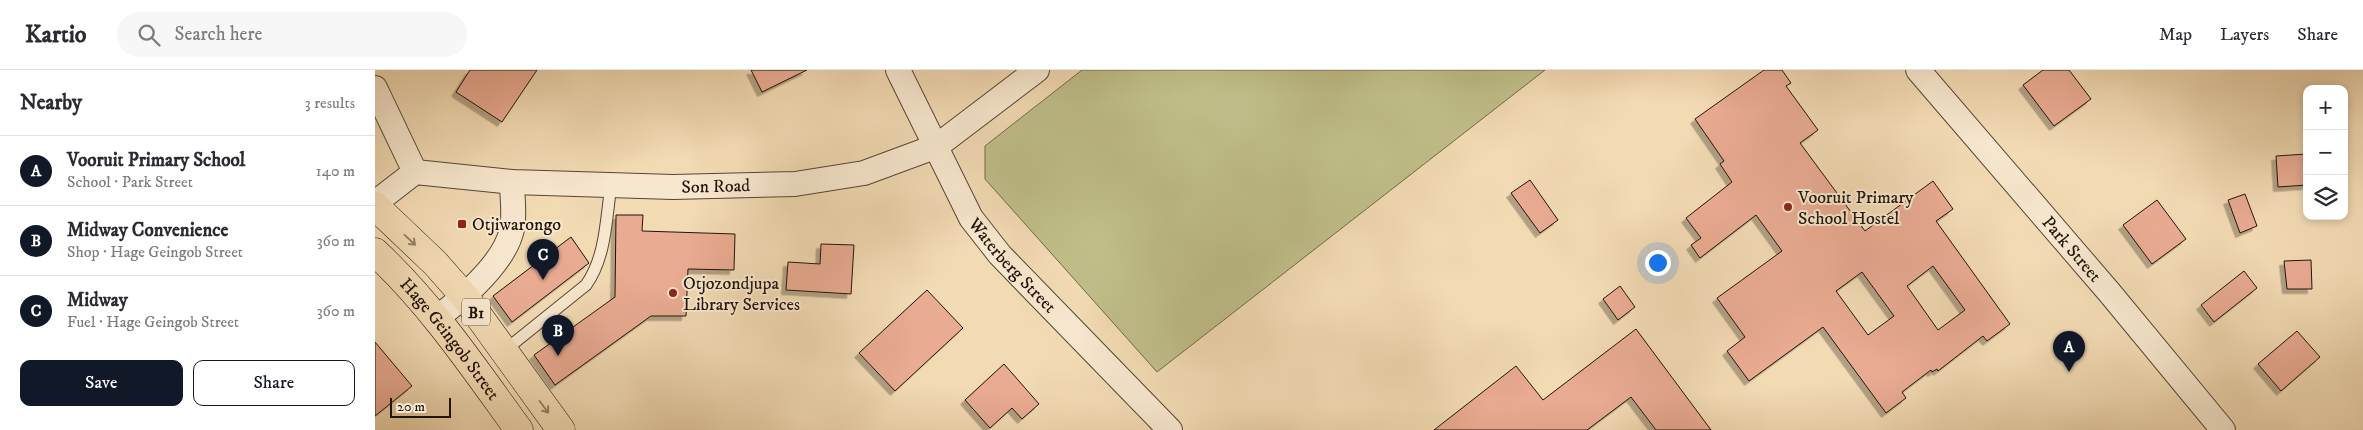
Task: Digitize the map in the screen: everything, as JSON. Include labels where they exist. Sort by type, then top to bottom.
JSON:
[{"type":"highway","name":"Hage Geingob Street","points":[[375,205],[435,263],[465,297],[561,430]]},
{"type":"highway","name":"Hage Geingob Street","points":[[375,252],[393,268],[437,318],[519,430]]},
{"type":"highway","points":[[498,401],[525,382]]},
{"type":"street","name":"Waterberg Street","points":[[898,70],[971,218],[999,255],[1170,430]]},
{"type":"street","name":"Son Road","points":[[415,172],[513,182],[673,187],[795,184],[864,172],[937,146],[1037,70]]},
{"type":"street","name":"Park Street","points":[[1918,70],[2103,284],[2223,430]]},
{"type":"street","points":[[375,88],[415,172],[375,205]]},
{"type":"street","points":[[437,318],[465,297],[504,250],[512,227],[513,182]]},
{"type":"lane","points":[[503,351],[586,285],[596,271],[600,257],[611,185]]},
{"type":"shaded area","points":[[1082,70],[1545,70],[1157,372],[985,179],[985,146]]},
{"type":"building","points":[[470,70],[537,70],[502,122],[456,92]]},
{"type":"building","points":[[751,70],[807,70],[762,92]]},
{"type":"building","points":[[1764,70],[1782,70],[1791,83],[1786,86],[1818,130],[1800,143],[1865,231],[1933,181],[1953,209],[1936,221],[2010,324],[1987,341],[1983,336],[1938,371],[1937,369],[1932,372],[1931,370],[1902,392],[1906,398],[1886,413],[1823,327],[1749,381],[1727,351],[1745,337],[1717,298],[1782,251],[1756,215],[1700,258],[1691,245],[1701,238],[1686,218],[1732,182],[1720,164],[1724,161],[1695,119]],"holes":[[[1933,266],[1965,310],[1938,330],[1907,286]],[[1862,272],[1894,316],[1868,335],[1836,291]]]},
{"type":"building","points":[[2043,70],[2069,70],[2091,99],[2054,126],[2023,85]]},
{"type":"building","points":[[2303,154],[2303,185],[2278,187],[2276,156]]},
{"type":"building","points":[[1530,180],[1558,220],[1540,233],[1511,193]]},
{"type":"building","points":[[2245,194],[2257,226],[2240,233],[2228,200]]},
{"type":"building","points":[[2157,200],[2186,239],[2152,264],[2123,225]]},
{"type":"building","points":[[616,215],[643,215],[642,231],[735,234],[734,270],[688,269],[686,316],[651,316],[555,385],[534,355],[615,297]]},
{"type":"building","points":[[571,237],[589,263],[512,322],[493,296]]},
{"type":"building","points":[[821,244],[854,245],[851,294],[786,290],[788,262],[820,264]]},
{"type":"building","points":[[2311,260],[2312,289],[2287,289],[2284,261]]},
{"type":"building","points":[[2244,271],[2257,288],[2214,322],[2201,305]]},
{"type":"building","points":[[1620,286],[1635,307],[1618,320],[1603,299]]},
{"type":"building","points":[[927,290],[963,328],[895,391],[859,353]]},
{"type":"building","points":[[1636,329],[1711,430],[1656,430],[1631,397],[1587,430],[1434,430],[1516,366],[1543,400]]},
{"type":"building","points":[[2297,331],[2320,357],[2281,391],[2258,364]]},
{"type":"building","points":[[375,342],[412,386],[375,416]]},
{"type":"building","points":[[1004,364],[1039,404],[1022,419],[1012,408],[990,428],[965,400]]},
{"type":"place","name":"Vooruit Primary School Hostel","points":[[1788,207]]},
{"type":"place","name":"Otjiwarongo","points":[[462,224]]},
{"type":"place","name":"Midway","points":[[543,280]]},
{"type":"place","name":"Otjozondjupa Library Services","points":[[673,293]]},
{"type":"place","name":"Midway Convenience","points":[[558,356]]},
{"type":"place","name":"Vooruit Primary School","points":[[2069,372]]}]
